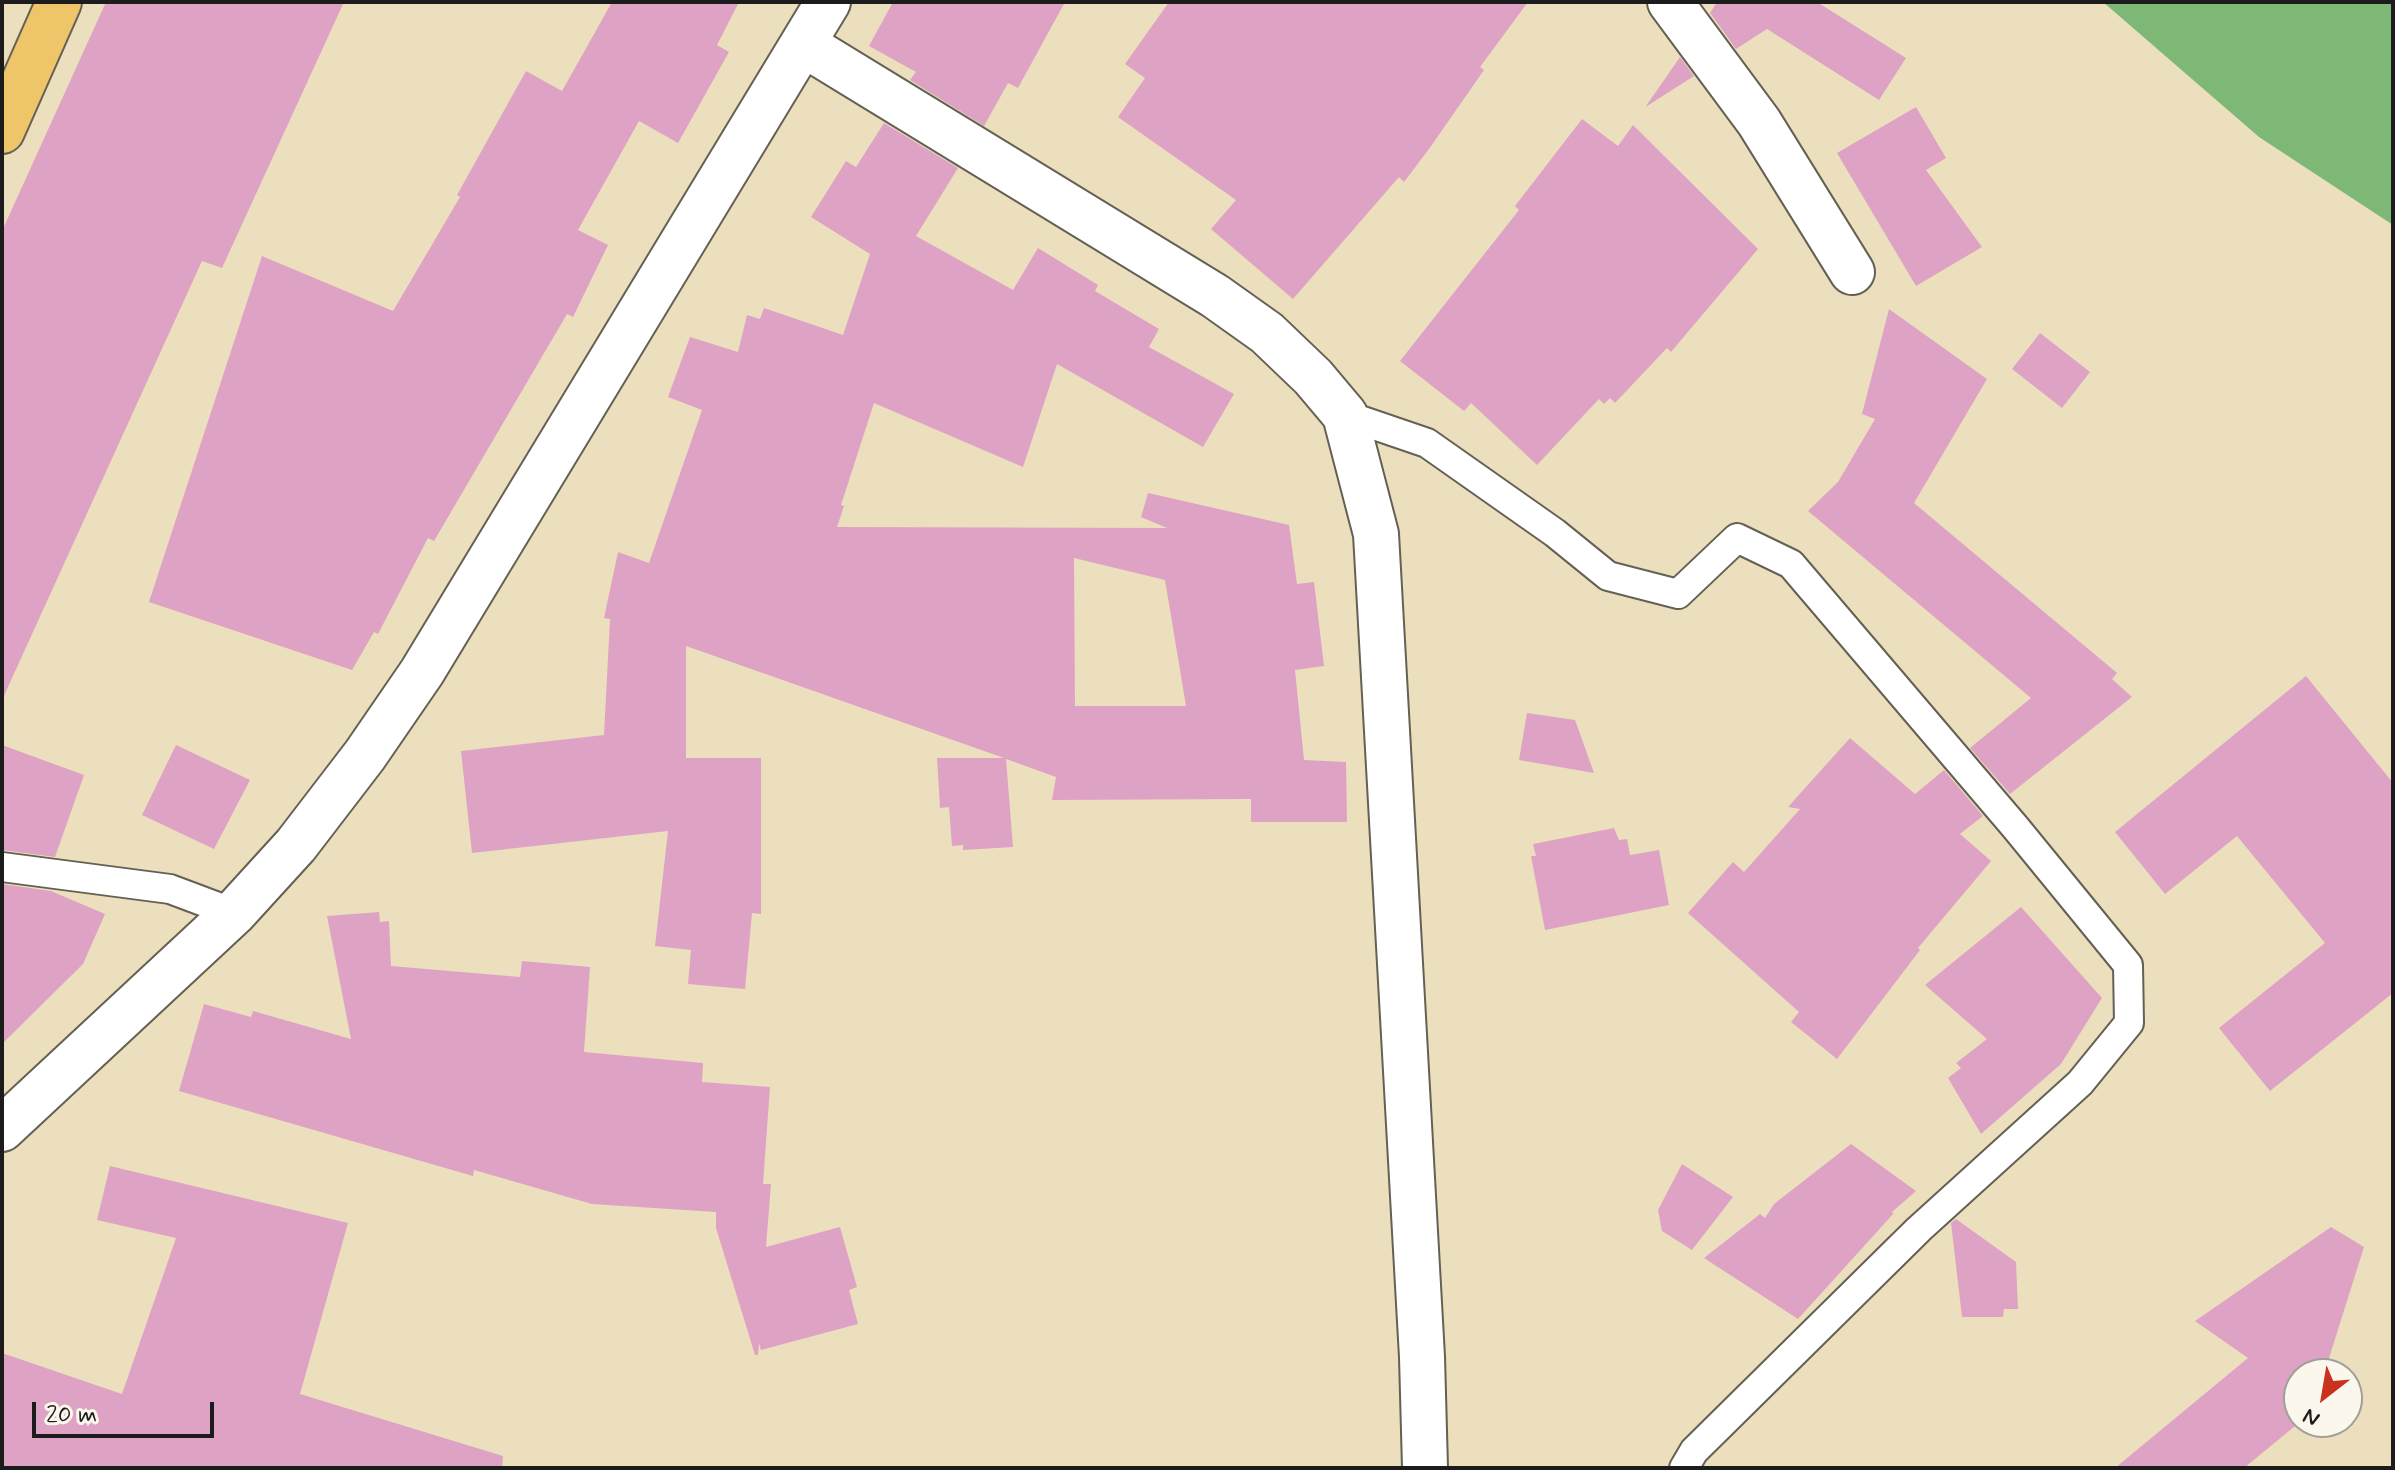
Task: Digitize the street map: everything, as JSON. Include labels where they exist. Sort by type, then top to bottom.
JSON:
[{"type":"main road","points":[[2,131],[59,2]]},
{"type":"street","points":[[2,1129],[234,913],[314,822],[365,755],[422,672],[828,2]]},
{"type":"street","points":[[1670,2],[1759,122],[1852,272]]},
{"type":"street","points":[[803,44],[1215,296],[1267,333],[1313,377],[1345,415],[1376,534],[1420,1326],[1425,1468]]},
{"type":"lane","points":[[1345,415],[1427,443],[1555,533],[1608,576],[1678,594],[1737,538],[1791,564],[2128,965],[2129,1023],[2080,1083],[1908,1240],[1694,1451],[1684,1468]]},
{"type":"lane","points":[[2,867],[170,889],[234,913]]},
{"type":"green space","points":[[2103,2],[2393,2],[2393,225],[2259,137]]},
{"type":"building","points":[[106,2],[344,2],[222,268],[202,261],[2,700],[2,231]]},
{"type":"building","points":[[612,2],[739,2],[717,45],[729,52],[678,143],[639,121],[578,230],[608,245],[573,317],[567,314],[434,541],[428,538],[378,634],[374,632],[352,670],[149,602],[262,256],[393,311],[460,197],[457,195],[526,71],[562,91]]},
{"type":"building","points":[[893,2],[1065,2],[1018,88],[1008,83],[984,126],[910,80],[916,72],[869,46]]},
{"type":"building","points":[[1169,2],[1528,2],[1480,67],[1484,70],[1404,182],[1399,177],[1293,299],[1211,229],[1236,200],[1118,117],[1145,78],[1125,64]]},
{"type":"building","points":[[1717,2],[1817,2],[1906,58],[1879,100],[1767,29],[1736,49],[1710,13]]},
{"type":"building","points":[[1680,57],[1694,76],[1646,106]]},
{"type":"building","points":[[1916,107],[1946,158],[1926,170],[1982,247],[1916,286],[1837,153]]},
{"type":"building","points":[[1582,119],[1618,146],[1633,125],[1758,249],[1671,352],[1667,348],[1615,403],[1610,398],[1604,404],[1599,399],[1537,465],[1471,403],[1464,411],[1400,361],[1519,210],[1515,206]]},
{"type":"building","points":[[884,123],[958,168],[916,236],[1013,290],[1038,248],[1098,285],[1095,291],[1159,329],[1149,347],[1234,394],[1203,447],[1057,364],[1023,467],[874,403],[841,505],[844,506],[837,527],[1167,528],[1141,517],[1148,493],[1289,525],[1297,584],[1314,582],[1324,666],[1295,670],[1304,760],[1346,762],[1347,822],[1251,822],[1251,799],[1052,800],[1056,777],[1006,759],[1013,847],[963,850],[963,845],[952,846],[949,807],[940,808],[937,758],[1004,758],[686,646],[686,758],[761,758],[761,914],[752,913],[745,989],[688,984],[691,950],[655,946],[668,831],[472,853],[461,751],[604,735],[610,619],[604,618],[618,552],[649,563],[702,410],[668,397],[690,337],[738,352],[747,315],[760,319],[764,308],[843,335],[870,254],[811,217],[846,161],[856,167]],"holes":[[[1074,558],[1165,580],[1186,706],[1075,706]]]},
{"type":"building","points":[[1889,309],[1987,379],[1914,503],[2117,673],[2112,679],[2132,697],[2010,794],[1970,748],[2031,698],[1808,511],[1838,482],[1875,419],[1862,414]]},
{"type":"building","points":[[2040,333],[2090,372],[2062,408],[2012,369]]},
{"type":"building","points":[[2306,676],[2393,783],[2393,993],[2270,1091],[2219,1028],[2325,943],[2237,836],[2165,894],[2115,832]]},
{"type":"building","points":[[1527,713],[1575,720],[1594,773],[1519,760]]},
{"type":"building","points":[[1850,738],[1915,794],[1944,770],[1983,816],[1960,834],[1991,861],[1918,948],[1920,950],[1837,1059],[1791,1022],[1799,1012],[1688,913],[1733,862],[1744,872],[1800,809],[1788,807]]},
{"type":"building","points":[[2,745],[84,775],[55,857],[2,850]]},
{"type":"building","points":[[176,745],[250,780],[214,849],[142,815]]},
{"type":"building","points":[[1614,828],[1619,840],[1627,839],[1630,855],[1659,850],[1669,905],[1545,930],[1531,856],[1536,856],[1533,844]]},
{"type":"building","points":[[2,884],[51,891],[105,914],[83,964],[2,1044]]},
{"type":"building","points":[[2021,907],[2102,998],[2061,1064],[1981,1134],[1948,1078],[1961,1068],[1956,1063],[1987,1039],[1925,985]]},
{"type":"building","points":[[379,912],[380,922],[389,921],[391,966],[520,977],[522,961],[590,967],[584,1052],[703,1063],[702,1082],[770,1087],[763,1184],[771,1184],[766,1247],[840,1227],[857,1287],[849,1290],[858,1324],[761,1350],[759,1343],[758,1355],[755,1355],[716,1228],[716,1212],[592,1204],[474,1170],[473,1176],[179,1091],[204,1004],[251,1017],[253,1011],[351,1039],[327,916]]},
{"type":"building","points":[[1851,1144],[1916,1191],[1891,1213],[1894,1213],[1798,1319],[1704,1258],[1760,1214],[1765,1218],[1774,1204]]},
{"type":"building","points":[[1682,1164],[1733,1197],[1692,1250],[1662,1231],[1658,1210]]},
{"type":"building","points":[[110,1166],[348,1223],[300,1394],[503,1456],[502,1468],[2,1468],[2,1353],[122,1394],[176,1238],[97,1220]]},
{"type":"building","points":[[1956,1219],[2016,1262],[2018,1309],[2004,1309],[2003,1317],[1962,1317],[1951,1223]]},
{"type":"building","points":[[2331,1227],[2364,1247],[2329,1358],[2283,1358],[2283,1436],[2244,1468],[2115,1468],[2248,1358],[2195,1321]]}]
